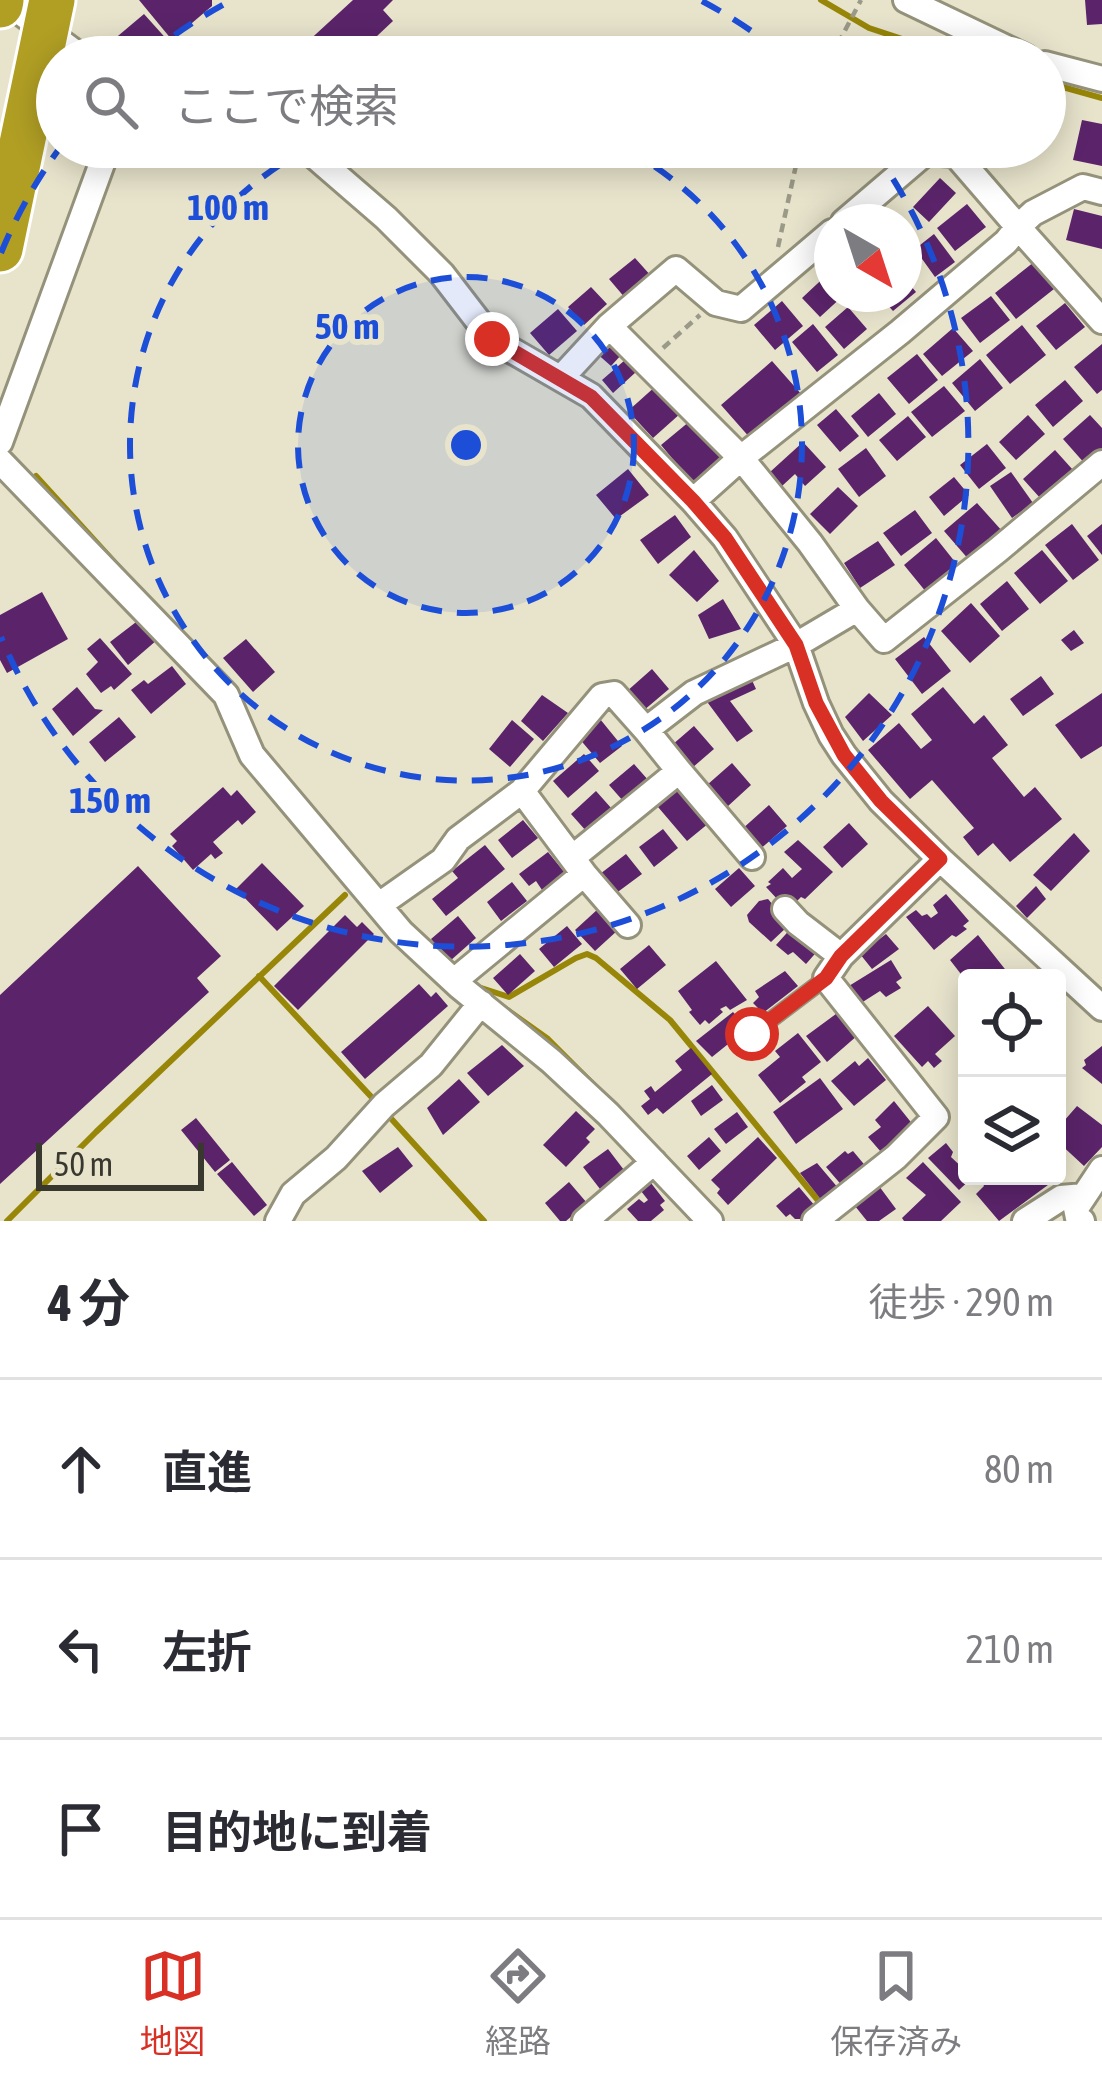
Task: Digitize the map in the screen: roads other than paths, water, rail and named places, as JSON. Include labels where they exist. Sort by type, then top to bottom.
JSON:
[{"type":"highway","points":[[0,249],[36,73]]},
{"type":"street","points":[[907,0],[981,36]]},
{"type":"street","points":[[2,2],[48,14]]},
{"type":"street","points":[[1066,70],[1102,80]]},
{"type":"street","points":[[0,442],[100,168]]},
{"type":"street","points":[[328,168],[442,274],[492,339],[591,397],[693,501],[725,538],[796,645],[837,745],[881,801],[1102,1008]]},
{"type":"street","points":[[865,204],[907,168]]},
{"type":"street","points":[[968,168],[1102,321]]},
{"type":"street","points":[[693,501],[900,332],[1006,242],[1033,213],[1084,187],[1102,192]]},
{"type":"street","points":[[561,378],[609,326],[676,269],[716,303],[741,309],[814,247]]},
{"type":"street","points":[[609,326],[741,458],[884,640],[1102,463]]},
{"type":"street","points":[[0,461],[226,694],[252,755],[401,932],[551,1060],[710,1221]]},
{"type":"street","points":[[646,730],[694,693],[796,645],[857,609]]},
{"type":"street","points":[[379,904],[443,860],[458,839],[522,791],[602,696],[614,694],[752,857]]},
{"type":"street","points":[[454,981],[679,771]]},
{"type":"street","points":[[522,791],[628,925]]},
{"type":"street","points":[[815,1221],[896,1157],[936,1117],[826,978],[841,956],[940,859]]},
{"type":"street","points":[[785,908],[841,956]]},
{"type":"street","points":[[278,1221],[293,1194],[431,1065],[482,1003]]},
{"type":"street","points":[[585,1221],[654,1162]]},
{"type":"street","points":[[1025,1221],[1061,1198],[1083,1209],[1102,1169]]},
{"type":"lane","points":[[752,1034],[826,978]]},
{"type":"waterway","points":[[821,0],[869,28],[893,36]]},
{"type":"waterway","points":[[1066,88],[1102,98]]},
{"type":"waterway","points":[[36,476],[127,576]]},
{"type":"waterway","points":[[190,641],[227,679]]},
{"type":"waterway","points":[[7,1221],[345,895]]},
{"type":"waterway","points":[[472,985],[509,997],[576,958],[587,954],[596,958],[670,1020],[821,1204]]},
{"type":"waterway","points":[[259,976],[377,1103]]},
{"type":"waterway","points":[[499,1004],[548,1039],[598,1089]]},
{"type":"waterway","points":[[386,1113],[484,1221]]}]
